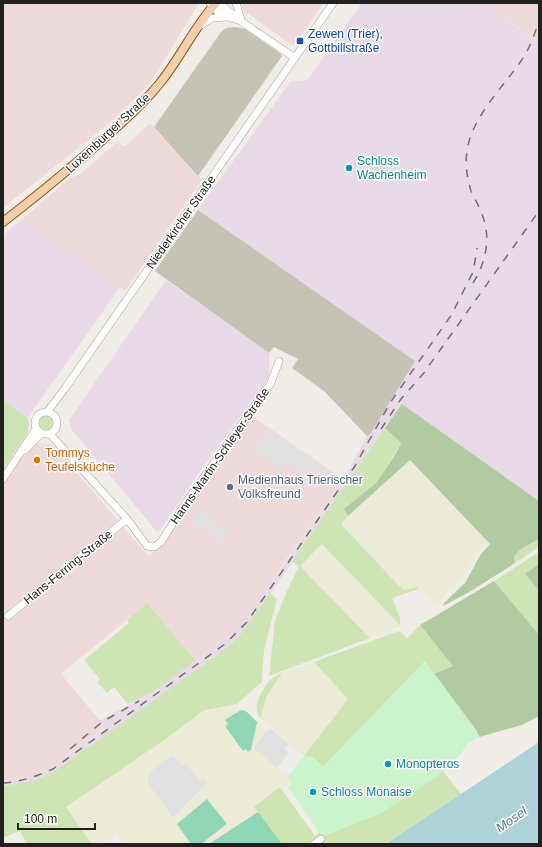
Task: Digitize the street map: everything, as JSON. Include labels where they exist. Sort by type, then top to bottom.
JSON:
[{"type":"main road","name":"Luxemburger Straße","points":[[3,222],[68,170],[131,113],[160,83],[213,4]]},
{"type":"street","points":[[236,3],[242,22]]},
{"type":"street","name":"Niederkircher Straße","points":[[47,412],[258,113],[333,3]]},
{"type":"street","points":[[213,4],[228,16],[242,22]]},
{"type":"street","points":[[213,4],[224,7],[242,22],[295,58]]},
{"type":"street","points":[[196,28],[209,19],[228,16]]},
{"type":"street","name":"Hanns-Martin-Schleyer-Straße","points":[[127,519],[147,546],[154,547],[161,542],[189,498],[271,383],[280,361]]},
{"type":"street","name":"Niederkircher Straße","points":[[54,416],[58,403],[66,387]]},
{"type":"street","points":[[38,431],[34,424],[35,418],[42,412],[47,412],[54,416],[57,421],[53,431]]},
{"type":"street","points":[[38,431],[53,431]]},
{"type":"street","points":[[3,479],[16,459],[38,431]]},
{"type":"street","points":[[53,431],[68,452],[127,519]]},
{"type":"street","name":"Hans-Ferring-Straße","points":[[8,616],[127,519]]},
{"type":"street","points":[[314,844],[321,839]]},
{"type":"shaded area","points":[[3,3],[199,3],[157,72],[142,92],[107,125],[3,208]]},
{"type":"shaded area","points":[[242,3],[324,3],[293,46],[243,10]]},
{"type":"shaded area","points":[[358,3],[483,3],[536,41],[539,38],[539,501],[402,404],[249,624],[228,647],[55,771],[36,780],[3,786],[3,781],[35,775],[52,767],[105,728],[99,721],[151,693],[196,661],[234,631],[283,566],[343,479],[367,436],[371,433],[415,361],[198,210],[290,82],[307,80],[359,7],[360,4]]},
{"type":"shaded area","points":[[483,3],[539,3],[539,38],[537,41]]},
{"type":"shaded area","points":[[234,27],[245,29],[282,56],[198,176],[154,127],[221,32],[226,28]]},
{"type":"shaded area","points":[[150,123],[202,180],[125,291],[39,232],[20,221],[70,178],[79,175],[118,141],[124,147]]},
{"type":"shaded area","points":[[198,210],[415,361],[371,433],[367,436],[324,391],[292,368],[298,359],[274,347],[269,353],[155,271]]},
{"type":"shaded area","points":[[20,221],[39,232],[120,287],[27,419],[3,400],[3,235]]},
{"type":"shaded area","points":[[166,280],[269,353],[269,378],[203,467],[158,533],[72,430],[69,420]]},
{"type":"shaded area","points":[[252,416],[343,479],[253,607],[234,631],[196,661],[147,603],[61,674],[105,727],[52,767],[35,775],[3,781],[3,470],[26,436],[38,443],[52,444],[148,556],[162,545]]},
{"type":"shaded area","points":[[268,429],[332,473],[327,481],[309,468],[304,475],[284,462],[280,468],[254,450]]},
{"type":"shaded area","points":[[200,510],[230,531],[221,543],[191,522]]},
{"type":"shaded area","points":[[270,728],[289,744],[285,749],[289,753],[277,768],[253,747]]},
{"type":"shaded area","points":[[173,755],[182,766],[186,763],[199,781],[203,777],[207,783],[173,818],[148,783],[148,775]]},
{"type":"green space","points":[[3,400],[29,420],[28,432],[3,470]]},
{"type":"green space","points":[[402,404],[539,501],[539,539],[521,549],[514,556],[515,563],[471,591],[443,606],[444,603],[465,583],[481,554],[490,544],[410,460],[348,516],[344,509],[377,482],[396,453],[401,443],[385,428]]},
{"type":"green space","points":[[46,415],[52,417],[54,423],[52,429],[46,431],[40,429],[38,423],[40,417]]},
{"type":"green space","points":[[385,428],[401,443],[377,482],[344,509],[348,516],[341,524],[403,590],[417,587],[418,589],[392,598],[400,618],[400,625],[322,544],[300,566],[370,638],[269,676],[275,621],[299,566],[292,561]]},
{"type":"green space","points":[[410,460],[487,541],[457,585],[435,606],[417,587],[403,590],[341,523]]},
{"type":"green space","points":[[539,539],[539,547],[515,563],[513,556],[521,549]]},
{"type":"green space","points":[[323,544],[402,626],[370,638],[299,566]]},
{"type":"green space","points":[[539,552],[539,564],[525,574],[539,591],[539,635],[494,581]]},
{"type":"green space","points":[[539,564],[539,591],[525,574]]},
{"type":"green space","points":[[494,581],[539,635],[539,716],[522,725],[479,737],[476,730],[434,674],[453,666],[420,625]]},
{"type":"green space","points":[[270,593],[277,599],[264,650],[262,682],[237,704],[204,710],[167,738],[66,807],[92,844],[27,844],[20,831],[3,838],[3,786],[36,780],[55,771],[228,647],[240,635]]},
{"type":"green space","points":[[147,603],[196,661],[151,693],[128,704],[114,687],[107,693],[97,682],[100,679],[84,660],[129,623],[127,620]]},
{"type":"green space","points":[[420,625],[453,666],[434,674],[424,662],[323,767],[313,757],[304,756],[348,699],[314,662],[399,631],[407,638]]},
{"type":"green space","points":[[425,661],[476,730],[479,737],[468,743],[455,762],[435,778],[381,813],[326,835],[319,833],[288,787],[292,784],[288,776],[304,756],[313,757],[323,767]]},
{"type":"green space","points":[[314,662],[348,699],[304,756],[261,719],[268,692],[283,672]]},
{"type":"green space","points":[[283,672],[268,694],[261,719],[257,710],[260,695],[269,681]]},
{"type":"green space","points":[[237,704],[241,710],[246,711],[268,731],[254,748],[288,776],[292,784],[288,787],[280,787],[254,807],[282,844],[124,844],[116,834],[102,844],[92,844],[66,807],[167,738],[204,710]]},
{"type":"green space","points":[[241,710],[246,711],[257,722],[251,750],[248,752],[246,749],[243,751],[225,726],[228,724],[225,720]]},
{"type":"green space","points":[[443,771],[461,794],[386,844],[282,844],[254,807],[280,787],[315,836],[319,833],[326,835],[381,813]]},
{"type":"green space","points":[[207,799],[227,824],[201,844],[191,844],[177,824]]},
{"type":"green space","points":[[258,812],[282,844],[209,844]]},
{"type":"water","name":"Mosel","points":[[539,742],[539,844],[386,844]]},
{"type":"railway","points":[[473,283],[485,257],[487,238],[484,219],[471,191],[467,176],[466,156],[470,138],[483,113],[525,55],[539,21]]},
{"type":"railway","points":[[381,429],[401,399],[423,374],[539,211]]},
{"type":"railway","points":[[3,783],[29,778],[53,769],[225,644],[247,622],[355,466],[390,403],[452,314],[473,272],[477,248]]},
{"type":"railway","points":[[70,749],[102,722],[139,701]]},
{"type":"place","name":"Zewen (Trier), Gottbillstraße","points":[[300,41]]},
{"type":"place","name":"Schloss Wachenheim","points":[[349,168]]},
{"type":"place","name":"Tommys Teufelsküche","points":[[37,460]]},
{"type":"place","name":"Medienhaus Trierischer Volksfreund","points":[[230,487]]},
{"type":"place","name":"Monopteros","points":[[388,764]]},
{"type":"place","name":"Schloss Monaise","points":[[313,792]]}]
